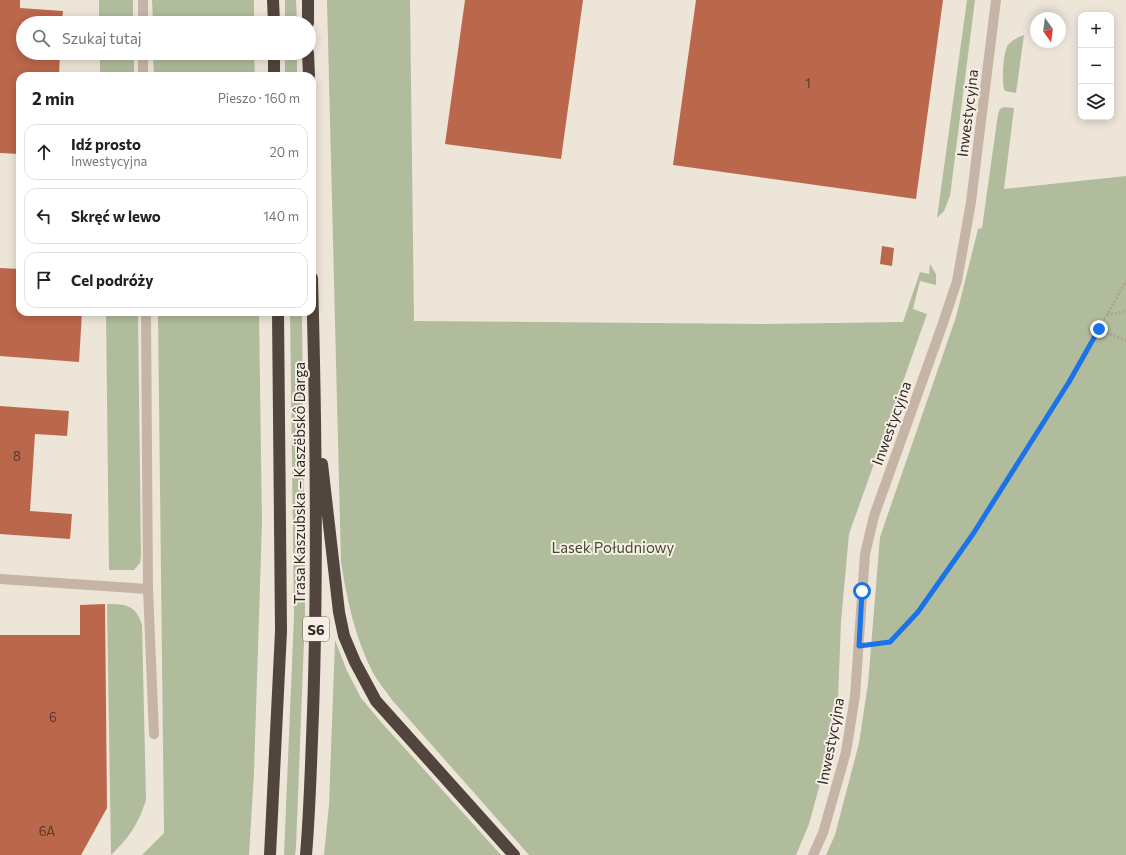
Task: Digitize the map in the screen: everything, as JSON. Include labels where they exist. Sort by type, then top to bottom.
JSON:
[{"type":"highway","points":[[273,0],[274,16]]},
{"type":"highway","points":[[308,0],[308,16]]},
{"type":"highway","points":[[274,60],[274,72]]},
{"type":"highway","points":[[308,60],[309,72]]},
{"type":"highway","name":"Trasa Kaszubska – Kaszëbskô Darga","points":[[270,855],[281,632],[278,316]]},
{"type":"highway","name":"Trasa Kaszubska – Kaszëbskô Darga","points":[[306,855],[309,817],[316,630],[315,403],[313,316]]},
{"type":"highway","points":[[315,403],[339,612],[344,636],[355,662],[376,701],[514,855]]},
{"type":"street","points":[[143,0],[143,16]]},
{"type":"street","name":"Inwestycyjna","points":[[813,855],[823,833],[846,752],[855,696],[866,554],[874,516],[957,281],[971,202],[996,0]]},
{"type":"street","points":[[143,60],[143,72]]},
{"type":"street","points":[[146,316],[148,590],[154,734]]},
{"type":"street","points":[[0,580],[148,590]]},
{"type":"path","points":[[859,646],[890,642],[918,612],[973,534],[1069,382],[1126,281]]},
{"type":"path","points":[[1107,315],[1126,311]]},
{"type":"path","points":[[1099,329],[1126,341]]},
{"type":"green space","points":[[99,0],[133,0],[133,16],[99,16]]},
{"type":"green space","points":[[152,0],[254,0],[254,16],[153,16]]},
{"type":"green space","points":[[285,0],[296,0],[297,16],[285,16]]},
{"type":"green space","name":"Lasek Południowy","points":[[327,0],[410,0],[414,321],[764,324],[903,322],[920,272],[929,274],[930,264],[936,274],[936,285],[920,281],[913,309],[927,314],[849,534],[841,621],[838,700],[830,747],[809,824],[796,855],[529,855],[392,700],[373,673],[361,646],[352,619],[341,562]]},
{"type":"green space","points":[[967,0],[975,0],[950,196],[944,211],[937,218]]},
{"type":"green space","points":[[1024,35],[1016,93],[1005,91],[1003,75],[1006,49],[1011,42]]},
{"type":"green space","points":[[100,60],[134,60],[134,72],[100,72]]},
{"type":"green space","points":[[153,60],[254,60],[255,72],[154,72]]},
{"type":"green space","points":[[285,60],[297,60],[297,72],[285,72]]},
{"type":"green space","points":[[1004,107],[1014,108],[1004,189],[1126,176],[1126,855],[826,855],[835,835],[859,743],[868,684],[880,537],[956,317],[978,229],[982,228],[998,114],[1000,109]]},
{"type":"green space","points":[[106,316],[138,316],[141,556],[140,563],[134,570],[109,570]]},
{"type":"green space","points":[[158,316],[259,316],[262,523],[254,772],[249,855],[142,855],[164,833]]},
{"type":"green space","points":[[290,316],[302,316],[305,616],[296,847],[295,855],[284,855],[294,616]]},
{"type":"green space","points":[[107,604],[120,604],[129,607],[137,613],[142,625],[146,800],[133,830],[111,855]]},
{"type":"green space","points":[[335,640],[347,671],[361,698],[501,855],[324,855],[329,805]]},
{"type":"building","points":[[0,0],[20,0],[20,8],[63,11],[63,16],[16,16],[16,60],[60,60],[59,72],[16,72],[16,154],[0,153]]},
{"type":"building","points":[[465,0],[583,0],[561,159],[445,144]]},
{"type":"building","points":[[696,0],[943,0],[916,199],[673,165]]},
{"type":"building","points":[[882,246],[894,248],[892,266],[880,264]]},
{"type":"building","points":[[0,268],[16,269],[16,316],[82,316],[79,362],[0,356]]},
{"type":"building","points":[[0,406],[69,411],[67,436],[35,434],[30,511],[72,514],[70,539],[0,534]]},
{"type":"building","points":[[105,604],[107,808],[81,855],[0,855],[0,635],[80,635],[80,605]]},
{"type":"route","points":[[862,591],[859,646],[890,642],[918,612],[973,534],[1069,382],[1099,329]]}]
